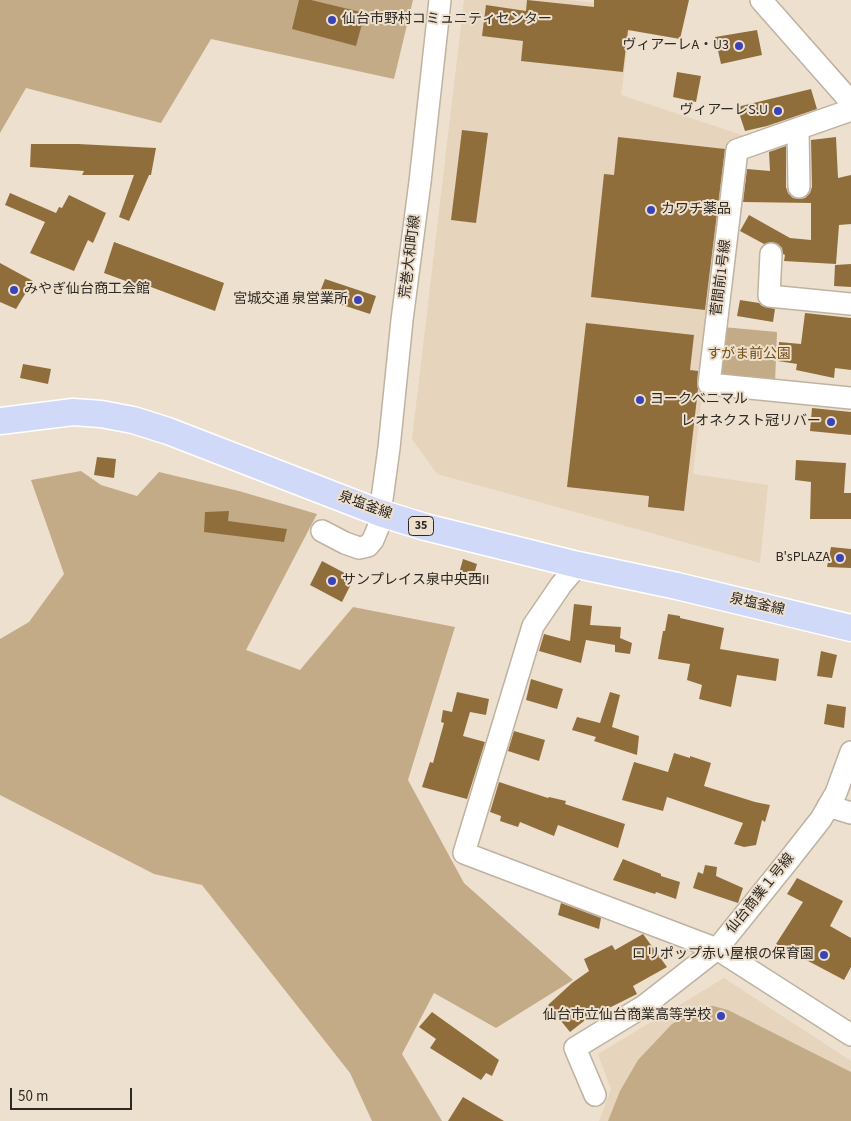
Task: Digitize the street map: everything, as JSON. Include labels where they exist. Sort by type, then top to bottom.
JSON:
[{"type":"main road","name":"泉塩釜線","points":[[0,421],[74,412],[101,414],[133,420],[168,431],[380,513],[425,527],[578,565],[676,586],[851,628]]},
{"type":"street","name":"荒巻大和町線","points":[[322,531],[344,543],[359,548],[368,546],[378,528],[389,448],[402,320],[420,182],[440,0]]},
{"type":"street","points":[[761,0],[851,102]]},
{"type":"street","name":"菅間前1号線","points":[[851,110],[737,150],[709,384],[851,398]]},
{"type":"street","points":[[798,129],[800,187]]},
{"type":"street","points":[[772,254],[769,296],[851,304]]},
{"type":"street","points":[[578,565],[561,585],[533,626],[464,853],[717,949],[851,1036]]},
{"type":"street","name":"仙台商業１号線","points":[[595,1095],[575,1048],[644,1006],[717,949],[821,819],[836,793],[851,752]]},
{"type":"street","points":[[828,806],[851,813]]},
{"type":"shaded area","points":[[464,0],[568,0],[633,7],[621,95],[745,136],[730,150],[693,474],[768,485],[760,563],[437,474],[412,439]]},
{"type":"shaded area","name":"仙台市立仙台商業高等学校","points":[[724,978],[851,1061],[851,1121],[599,1121],[611,1089],[598,1054]]},
{"type":"green space","points":[[0,0],[413,0],[394,79],[211,39],[161,123],[26,88],[0,133]]},
{"type":"green space","name":"すがま前公園","points":[[723,327],[777,332],[775,383],[728,380],[720,370]]},
{"type":"green space","points":[[81,471],[101,485],[137,496],[159,472],[239,491],[317,514],[246,650],[300,670],[353,607],[455,627],[408,780],[464,883],[573,980],[496,1028],[434,993],[402,1054],[442,1121],[372,1121],[350,1073],[202,885],[154,874],[0,795],[0,639],[29,622],[64,574],[31,480]]},
{"type":"green space","name":"仙台市立仙台商業高等学校","points":[[713,1006],[728,1010],[851,1072],[851,1121],[608,1121],[620,1091],[638,1060],[672,1024],[698,1009]]},
{"type":"building","name":"仙台市野村コミュニティセンター","points":[[299,0],[311,0],[365,13],[356,46],[292,29]]},
{"type":"building","points":[[527,0],[594,7],[594,0],[689,0],[680,39],[628,30],[623,72],[521,61],[523,41],[482,36],[486,5],[526,11]]},
{"type":"building","name":"ヴィアーレA・U3","points":[[757,30],[762,55],[721,64],[715,37]]},
{"type":"building","points":[[677,72],[701,76],[696,102],[673,97]]},
{"type":"building","name":"ヴィアーレS.U","points":[[811,89],[817,109],[767,126],[745,131],[737,107]]},
{"type":"building","points":[[462,130],[488,133],[476,223],[451,220]]},
{"type":"building","points":[[618,137],[725,149],[705,310],[591,297],[604,174],[614,175]]},
{"type":"building","points":[[836,137],[838,178],[851,175],[851,224],[839,225],[836,264],[784,261],[785,255],[778,244],[771,242],[764,244],[740,231],[749,215],[790,238],[811,240],[811,203],[743,202],[747,169],[770,171],[769,152],[786,146],[786,187],[788,193],[793,198],[805,198],[810,193],[812,187],[811,140]]},
{"type":"building","points":[[31,144],[78,144],[156,148],[151,175],[149,175],[129,221],[119,217],[134,175],[82,175],[84,171],[30,167]]},
{"type":"building","points":[[10,193],[56,213],[59,207],[62,208],[69,195],[106,213],[93,243],[88,240],[74,271],[30,253],[45,222],[5,205]]},
{"type":"building","points":[[114,242],[224,283],[215,311],[143,284],[142,287],[104,273]]},
{"type":"building","name":"みやぎ仙台商工会館","points":[[0,263],[33,281],[16,309],[0,302]]},
{"type":"building","points":[[851,264],[851,287],[834,286],[835,265]]},
{"type":"building","points":[[325,279],[376,296],[370,314],[318,297]]},
{"type":"building","points":[[740,300],[759,303],[762,306],[775,309],[773,322],[737,316]]},
{"type":"building","points":[[805,313],[851,318],[851,370],[835,368],[834,378],[796,370],[797,364],[778,361],[779,342],[801,344]]},
{"type":"building","points":[[586,323],[694,335],[690,370],[698,371],[698,389],[684,511],[648,507],[649,496],[567,487]]},
{"type":"building","points":[[23,364],[51,369],[48,384],[20,378]]},
{"type":"building","name":"レオネクスト冠リバー","points":[[812,408],[851,412],[851,435],[810,431]]},
{"type":"building","points":[[97,457],[116,459],[114,478],[94,475]]},
{"type":"building","points":[[796,460],[846,463],[844,493],[851,493],[851,519],[810,519],[811,482],[795,480]]},
{"type":"building","points":[[229,511],[228,521],[287,529],[284,542],[204,532],[205,512]]},
{"type":"building","name":"B'sPLAZA","points":[[831,547],[851,549],[851,568],[827,567]]},
{"type":"building","points":[[463,559],[477,564],[471,585],[457,581]]},
{"type":"building","name":"サンプレイス泉中央西II","points":[[322,561],[354,578],[342,602],[310,585]]},
{"type":"building","points":[[574,604],[592,606],[590,625],[621,627],[620,638],[632,643],[630,654],[615,652],[615,645],[586,640],[581,663],[539,651],[544,634],[570,641]]},
{"type":"building","points":[[668,614],[724,628],[720,649],[779,659],[776,681],[737,675],[731,707],[699,699],[702,685],[687,680],[690,664],[658,659]]},
{"type":"building","points":[[821,651],[837,655],[832,678],[817,676]]},
{"type":"building","points":[[531,679],[563,689],[557,709],[526,700]]},
{"type":"building","points":[[457,692],[489,699],[486,715],[470,712],[463,736],[485,742],[467,799],[422,787],[430,762],[433,763],[444,723],[441,722],[443,710],[452,712]]},
{"type":"building","points":[[610,692],[620,695],[612,727],[639,736],[637,755],[594,741],[596,737],[572,730],[577,717],[600,723]]},
{"type":"building","points":[[827,704],[846,707],[844,728],[824,724]]},
{"type":"building","points":[[514,731],[545,740],[539,761],[508,751]]},
{"type":"building","points":[[674,753],[711,763],[704,786],[770,805],[765,822],[762,820],[756,845],[744,847],[734,844],[743,823],[667,797],[663,811],[622,800],[634,762],[668,772]]},
{"type":"building","points":[[499,782],[548,798],[566,801],[565,804],[625,824],[618,848],[558,825],[554,836],[520,822],[518,827],[500,821],[501,816],[490,812]]},
{"type":"building","points":[[623,859],[661,874],[661,876],[680,882],[676,899],[613,880]]},
{"type":"building","points":[[705,865],[717,867],[716,876],[743,888],[738,903],[693,888],[698,872],[703,874]]},
{"type":"building","points":[[797,878],[843,901],[830,926],[851,938],[851,967],[844,980],[776,944],[803,902],[787,894]]},
{"type":"building","points":[[561,903],[601,918],[599,929],[558,915]]},
{"type":"building","points":[[643,934],[667,967],[633,986],[637,994],[599,1013],[598,1010],[570,1032],[548,1005],[572,983],[589,971],[584,959],[612,945],[615,950]]},
{"type":"building","points":[[432,1012],[499,1060],[492,1076],[486,1073],[481,1080],[430,1048],[436,1039],[419,1027]]},
{"type":"building","points":[[463,1097],[504,1121],[448,1121]]},
{"type":"place","name":"仙台市野村コミュニティセンター","points":[[332,20]]},
{"type":"place","name":"ヴィアーレA・U3","points":[[739,46]]},
{"type":"place","name":"ヴィアーレS.U","points":[[778,111]]},
{"type":"place","name":"カワチ薬品","points":[[651,210]]},
{"type":"place","name":"みやぎ仙台商工会館","points":[[14,290]]},
{"type":"place","name":"宮城交通 泉営業所","points":[[358,300]]},
{"type":"place","name":"ヨークベニマル","points":[[640,400]]},
{"type":"place","name":"レオネクスト冠リバー","points":[[831,422]]},
{"type":"place","name":"B'sPLAZA","points":[[840,558]]},
{"type":"place","name":"サンプレイス泉中央西II","points":[[332,581]]},
{"type":"place","name":"ロリポップ赤い屋根の保育園","points":[[824,955]]},
{"type":"place","name":"仙台市立仙台商業高等学校","points":[[721,1016]]}]
